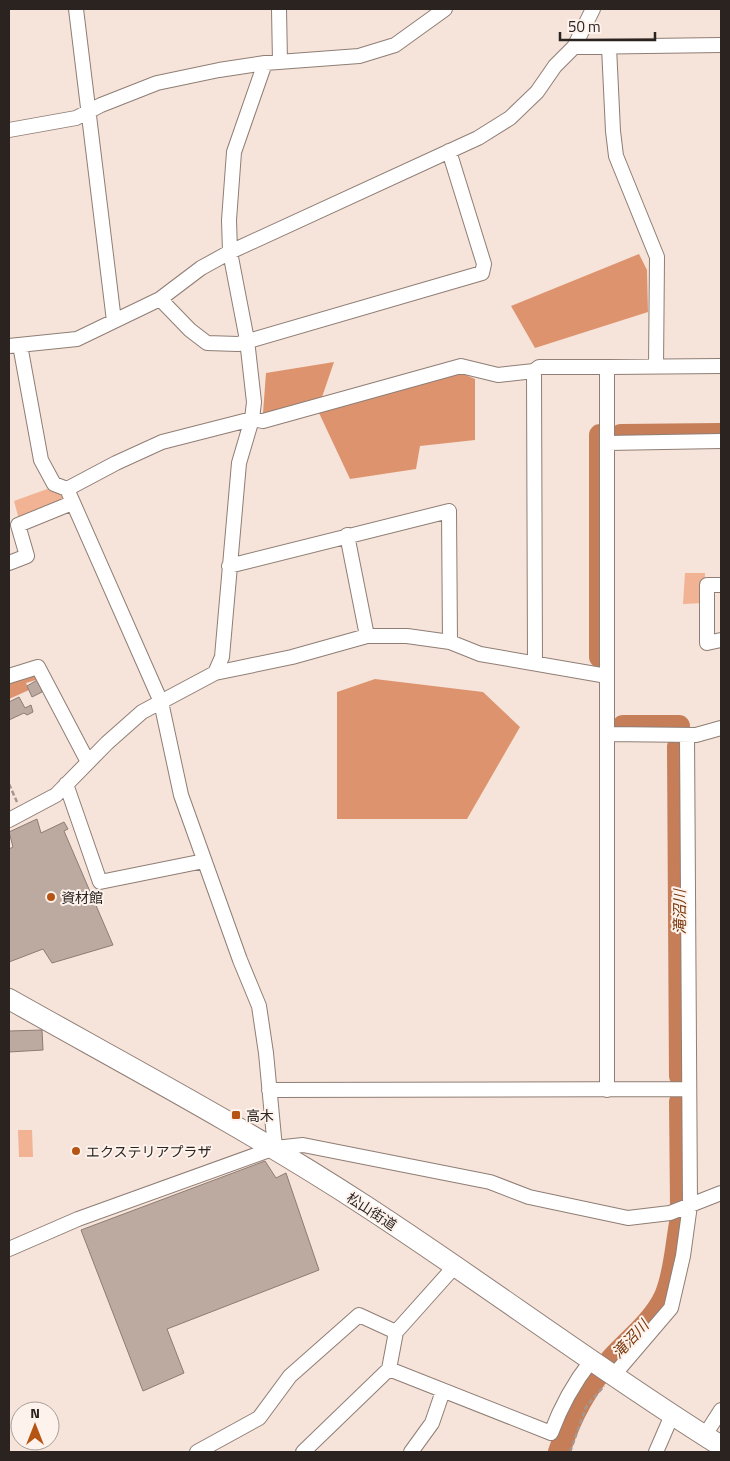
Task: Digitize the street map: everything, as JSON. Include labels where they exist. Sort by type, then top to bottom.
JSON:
[{"type":"main road","name":"松山街道","points":[[9,999],[275,1148],[455,1266],[602,1368],[713,1441]]},
{"type":"street","points":[[76,9],[114,321]]},
{"type":"street","points":[[280,9],[280,62]]},
{"type":"street","points":[[9,130],[76,118],[157,83],[265,63],[360,56],[395,45],[446,9]]},
{"type":"street","points":[[275,1148],[266,1053],[259,1006],[181,795],[161,702],[85,525],[72,503],[67,489],[54,484],[41,460],[15,346],[76,339],[160,300],[201,268],[230,252],[478,138],[510,118],[537,92],[555,66],[574,46],[593,9]]},
{"type":"street","points":[[574,46],[721,45]]},
{"type":"street","points":[[609,47],[616,156],[657,257],[656,367]]},
{"type":"street","points":[[215,673],[222,657],[239,463],[252,419],[254,402],[246,340],[230,252],[234,152],[265,63]]},
{"type":"street","points":[[160,300],[190,330],[207,343],[238,344],[246,340],[482,273],[484,264],[449,151]]},
{"type":"street","points":[[67,489],[116,462],[162,442],[252,419],[264,421],[461,366],[498,375],[534,371],[539,367],[721,366]]},
{"type":"street","points":[[607,367],[607,1090]]},
{"type":"street","points":[[534,371],[534,663]]},
{"type":"street","points":[[607,444],[721,441]]},
{"type":"street","points":[[9,563],[27,556],[18,525],[72,503]]},
{"type":"street","points":[[230,566],[449,511],[450,642]]},
{"type":"street","points":[[346,536],[367,636]]},
{"type":"street","points":[[721,585],[708,585],[707,643],[721,640]]},
{"type":"street","points":[[9,820],[56,795],[88,762],[142,712],[215,673],[292,657],[367,636],[407,636],[450,642],[480,654],[607,676]]},
{"type":"street","points":[[9,676],[38,667],[88,762]]},
{"type":"street","points":[[607,734],[696,735],[721,728]]},
{"type":"street","points":[[389,1370],[551,1433],[570,1388],[602,1368],[671,1308],[683,1256],[690,1205],[687,735]]},
{"type":"street","points":[[66,784],[100,882],[204,861]]},
{"type":"street","points":[[269,1090],[689,1089]]},
{"type":"street","points":[[9,1249],[78,1219],[275,1148],[303,1145],[490,1182],[529,1197],[628,1218],[670,1213],[721,1193]]},
{"type":"street","points":[[303,1452],[389,1370],[396,1332],[455,1266]]},
{"type":"street","points":[[197,1452],[259,1418],[290,1376],[359,1315],[396,1332]]},
{"type":"street","points":[[411,1452],[432,1423],[443,1391]]},
{"type":"street","points":[[713,1441],[721,1410]]},
{"type":"street","points":[[656,1452],[672,1415]]},
{"type":"path","points":[[9,784],[22,813]]},
{"type":"path","points":[[570,1452],[602,1368]]},
{"type":"shaded area","points":[[639,254],[647,270],[648,312],[535,348],[511,306]]},
{"type":"shaded area","points":[[334,362],[321,400],[263,413],[266,373]]},
{"type":"shaded area","points":[[459,372],[475,379],[475,440],[420,446],[416,469],[350,479],[319,413]]},
{"type":"shaded area","points":[[50,488],[72,500],[20,523],[14,501]]},
{"type":"shaded area","points":[[685,573],[705,573],[704,603],[683,604]]},
{"type":"shaded area","points":[[35,668],[39,679],[26,683],[29,690],[9,699],[9,676]]},
{"type":"shaded area","points":[[375,679],[483,692],[520,727],[467,819],[337,819],[337,692]]},
{"type":"shaded area","points":[[18,1130],[32,1130],[33,1157],[19,1157]]},
{"type":"building","points":[[39,679],[42,692],[32,697],[27,686]]},
{"type":"building","points":[[19,697],[25,708],[31,705],[33,712],[27,715],[24,713],[9,720],[9,702]]},
{"type":"building","name":"資材館","points":[[37,819],[41,833],[64,822],[68,829],[64,831],[113,945],[52,963],[43,949],[9,962],[9,849],[13,847],[9,832]]},
{"type":"building","points":[[42,1030],[43,1050],[9,1052],[9,1031]]},
{"type":"building","points":[[265,1161],[276,1178],[286,1173],[319,1270],[167,1329],[184,1373],[143,1391],[81,1230]]},
{"type":"waterway","points":[[621,435],[721,434]]},
{"type":"waterway","points":[[600,435],[600,657]]},
{"type":"waterway","points":[[623,726],[679,726]]},
{"type":"waterway","name":"滝沼川","points":[[678,747],[680,1076]]},
{"type":"waterway","name":"滝沼川","points":[[680,1102],[681,1204]]},
{"type":"waterway","name":"滝沼川","points":[[559,1452],[575,1413],[595,1379],[655,1313],[665,1296],[673,1268],[681,1218]]},
{"type":"place","name":"資材館","points":[[51,897]]},
{"type":"place","name":"高木","points":[[236,1115]]},
{"type":"place","name":"エクステリアプラザ","points":[[76,1151]]}]
